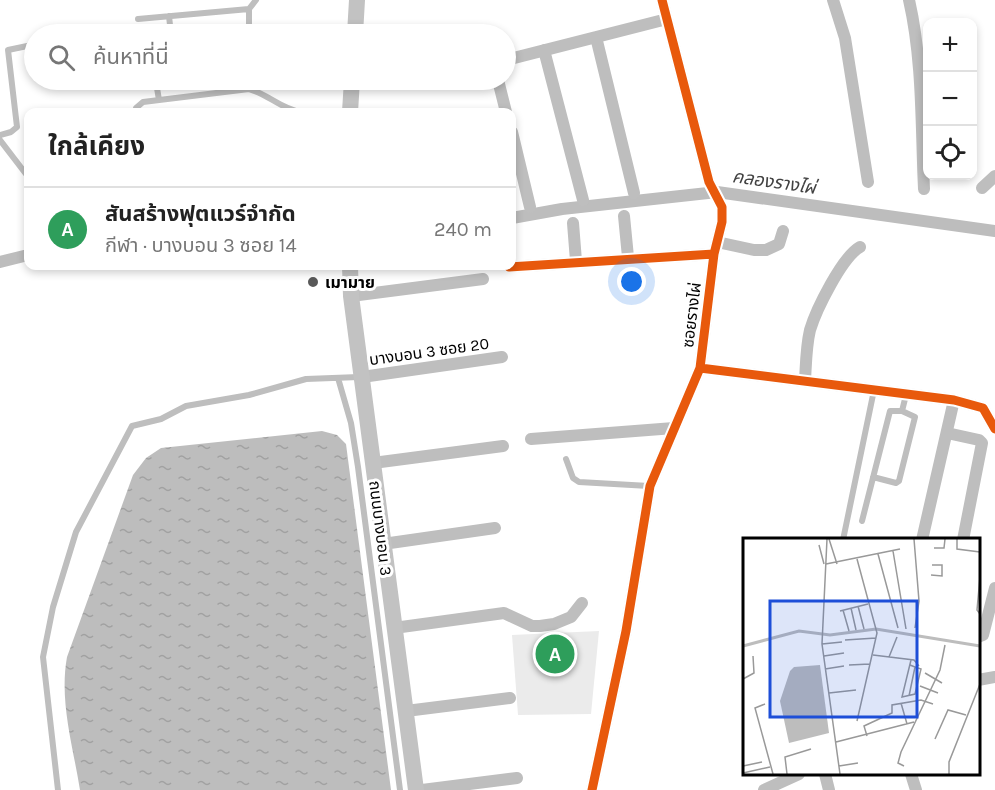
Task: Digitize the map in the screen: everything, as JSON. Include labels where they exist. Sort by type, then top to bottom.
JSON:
[{"type":"main road","points":[[356,24],[357,0]]},
{"type":"main road","points":[[350,108],[351,90]]},
{"type":"main road","name":"ถนนบางบอน 3","points":[[350,270],[351,296],[416,790]]},
{"type":"street","name":"ซอยรางไผ่","points":[[592,790],[626,631],[650,486],[700,368],[715,248],[722,222],[722,207],[709,182],[662,0]]},
{"type":"street","points":[[833,0],[845,38],[868,182]]},
{"type":"street","points":[[909,0],[914,20],[919,79],[924,189]]},
{"type":"street","points":[[516,57],[667,19]]},
{"type":"street","points":[[596,37],[634,193]]},
{"type":"street","points":[[544,50],[583,200]]},
{"type":"street","points":[[500,90],[505,108]]},
{"type":"street","points":[[516,149],[530,207]]},
{"type":"street","points":[[982,188],[995,176]]},
{"type":"street","points":[[624,216],[628,257]]},
{"type":"street","points":[[573,223],[576,261]]},
{"type":"street","points":[[516,266],[715,248],[766,250],[779,244],[783,231]]},
{"type":"street","points":[[805,381],[806,354],[815,316],[847,258],[860,247]]},
{"type":"street","points":[[351,296],[483,279]]},
{"type":"street","name":"บางบอน 3 ซอย 20","points":[[362,377],[502,357]]},
{"type":"street","points":[[700,368],[954,400],[983,408],[995,429]]},
{"type":"street","points":[[922,538],[954,400]]},
{"type":"street","points":[[531,439],[674,428]]},
{"type":"street","points":[[947,433],[979,440],[982,452],[963,538]]},
{"type":"street","points":[[373,463],[503,446]]},
{"type":"street","points":[[982,452],[995,454]]},
{"type":"street","points":[[383,544],[495,528]]},
{"type":"street","points":[[980,636],[983,635],[995,588]]},
{"type":"street","points":[[394,628],[504,613],[532,626],[547,626],[571,617],[582,603]]},
{"type":"street","points":[[980,680],[995,677]]},
{"type":"street","points":[[406,711],[510,698]]},
{"type":"street","points":[[764,790],[797,775]]},
{"type":"street","points":[[825,775],[829,790]]},
{"type":"street","points":[[911,775],[916,790]]},
{"type":"street","points":[[422,790],[517,778]]},
{"type":"lane","points":[[249,24],[249,9],[256,0]]},
{"type":"lane","points":[[138,19],[249,9]]},
{"type":"lane","points":[[169,16],[170,24]]},
{"type":"lane","points":[[0,135],[11,132],[17,127],[8,50],[24,47]]},
{"type":"lane","points":[[157,90],[159,100]]},
{"type":"lane","points":[[138,108],[139,104],[159,100],[241,90]]},
{"type":"lane","points":[[251,90],[284,108]]},
{"type":"lane","points":[[0,140],[24,171]]},
{"type":"lane","points":[[58,790],[43,657],[52,607],[76,532],[132,426],[161,419],[186,406],[249,395],[306,379],[362,377]]},
{"type":"lane","points":[[338,378],[351,423],[358,467],[400,790]]},
{"type":"lane","points":[[843,538],[874,390]]},
{"type":"lane","points":[[902,411],[906,395]]},
{"type":"lane","points":[[862,521],[873,477],[890,411],[902,411],[915,417],[900,481],[896,483],[873,477]]},
{"type":"lane","points":[[566,459],[573,478],[579,482],[650,486]]},
{"type":"shaded area","points":[[599,631],[591,714],[518,715],[512,635]]},
{"type":"water","points":[[322,431],[337,435],[346,444],[391,790],[80,790],[66,707],[67,657],[133,475],[146,458],[161,448]]},
{"type":"waterway","name":"คลองรางไผ่","points":[[516,217],[562,209],[717,192],[995,231]]},
{"type":"waterway","name":"คลองรางไผ่","points":[[0,262],[24,256]]},
{"type":"cycle path","points":[[592,790],[626,631],[650,486],[700,368],[714,254],[722,222],[722,207],[709,182],[662,0]]},
{"type":"cycle path","points":[[516,267],[714,254]]},
{"type":"cycle path","points":[[700,368],[954,400],[983,408],[995,429]]},
{"type":"place","name":"เมามาย","points":[[313,282]]},
{"type":"place","name":"สันสร้างฟุตแวร์จำกัด","points":[[555,654]]}]
